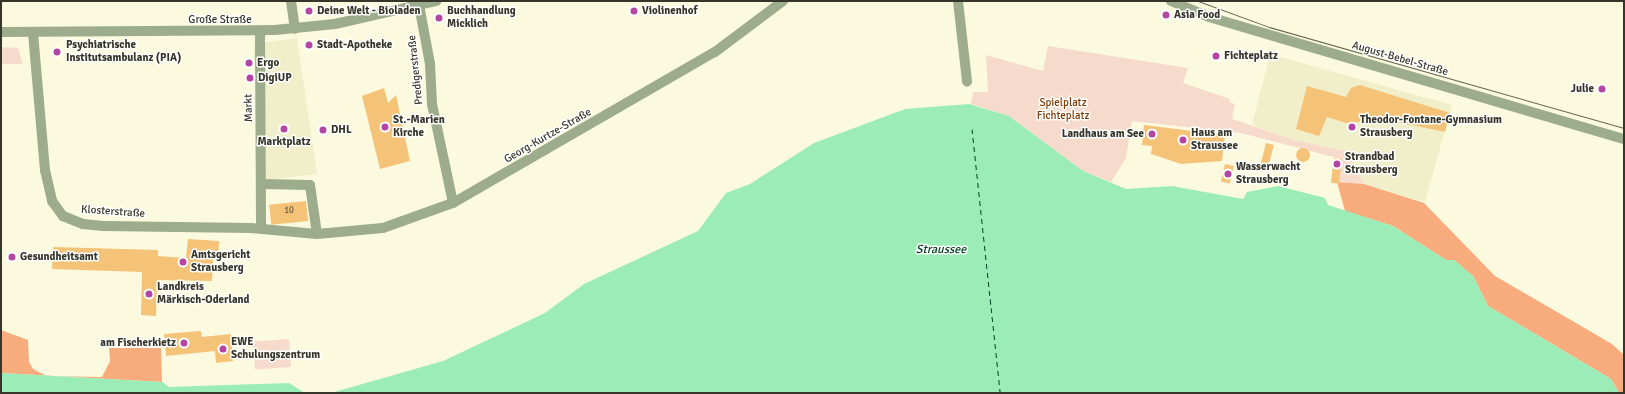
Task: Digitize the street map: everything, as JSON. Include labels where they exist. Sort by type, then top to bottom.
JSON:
[{"type":"street","points":[[291,1],[294,29]]},
{"type":"street","name":"Große Straße","points":[[1,32],[260,31],[294,29],[436,1]]},
{"type":"street","name":"Georg-Kurtze-Straße","points":[[301,234],[384,228],[453,203],[716,52],[783,1]]},
{"type":"street","points":[[958,1],[967,81]]},
{"type":"street","name":"August-Bebel-Straße","points":[[1171,1],[1209,17],[1624,139]]},
{"type":"street","name":"Predigerstraße","points":[[419,5],[442,157],[453,203]]},
{"type":"street","name":"Markt","points":[[260,31],[262,184],[261,229]]},
{"type":"street","name":"Klosterstraße","points":[[33,33],[45,170],[52,200],[63,216],[83,224],[103,226],[261,229],[301,234]]},
{"type":"street","points":[[262,184],[310,185],[317,234]]},
{"type":"shaded area","name":"Marktplatz","points":[[297,38],[317,174],[258,181],[254,44]]},
{"type":"shaded area","name":"Theodor-Fontane-Gymnasium Strausberg","points":[[1270,54],[1452,105],[1425,202],[1364,184],[1345,151],[1294,140],[1252,125]]},
{"type":"shaded area","points":[[1337,182],[1364,184],[1424,203],[1495,276],[1612,344],[1624,355],[1624,393],[1619,393],[1611,379],[1488,306],[1473,276],[1454,260],[1446,260],[1393,226],[1345,211]]},
{"type":"shaded area","points":[[1,330],[28,340],[29,362],[33,369],[46,376],[1,373]]},
{"type":"shaded area","points":[[109,348],[161,348],[162,382],[58,376],[102,377],[110,361]]},
{"type":"green space","name":"Spielplatz Fichteplatz","points":[[1048,46],[1188,68],[1183,83],[1230,99],[1229,102],[1235,104],[1232,119],[1294,140],[1345,151],[1364,184],[1337,182],[1341,159],[1241,133],[1132,121],[1126,158],[1111,182],[1083,171],[1009,116],[971,104],[973,92],[988,92],[986,55],[1043,71]]},
{"type":"green space","points":[[1,47],[18,48],[23,64],[1,64]]},
{"type":"green space","points":[[289,339],[291,367],[255,369],[253,342]]},
{"type":"water","name":"Straussee","points":[[969,104],[1009,116],[1083,171],[1126,189],[1172,186],[1243,199],[1247,192],[1278,186],[1325,198],[1328,205],[1393,226],[1446,260],[1454,260],[1473,276],[1488,306],[1611,379],[1619,393],[331,393],[443,361],[545,313],[584,284],[698,231],[726,193],[750,184],[814,143],[905,109]]},
{"type":"water","points":[[1,373],[162,382],[169,387],[289,383],[305,393],[1,393]]},
{"type":"building","name":"Theodor-Fontane-Gymnasium Strausberg","points":[[1360,85],[1450,113],[1445,132],[1388,120],[1346,123],[1327,117],[1319,136],[1296,129],[1307,86],[1346,97],[1351,88]]},
{"type":"building","name":"St.-Marien Kirche","points":[[384,88],[388,103],[396,95],[410,161],[380,169],[362,96]]},
{"type":"building","name":"Haus am Straussee","points":[[1144,125],[1225,135],[1222,161],[1181,164],[1151,154],[1152,146],[1142,145]]},
{"type":"building","points":[[1266,143],[1274,145],[1268,167],[1260,165]]},
{"type":"building","points":[[1303,148],[1308,150],[1310,155],[1308,160],[1303,162],[1298,160],[1296,155],[1298,150]]},
{"type":"building","points":[[1334,158],[1342,159],[1339,184],[1331,183]]},
{"type":"building","name":"Wasserwacht Strausberg","points":[[1225,164],[1234,166],[1230,184],[1221,182]]},
{"type":"building","points":[[306,201],[308,221],[271,225],[269,205]]},
{"type":"building","name":"Landkreis Märkisch-Oderland","points":[[188,239],[219,241],[218,259],[213,259],[212,281],[157,280],[156,316],[141,315],[142,272],[52,269],[53,247],[158,250],[158,256],[186,258]]},
{"type":"building","points":[[201,331],[202,337],[231,334],[233,361],[216,363],[215,351],[166,356],[164,334]]},
{"type":"ferry route","points":[[972,129],[1000,393]]},
{"type":"tram line","points":[[1198,1],[1269,27],[1624,128]]},
{"type":"place","name":"Deine Welt - Bioladen","points":[[309,11]]},
{"type":"place","name":"Violinenhof","points":[[634,11]]},
{"type":"place","name":"Asia Food","points":[[1166,15]]},
{"type":"place","name":"Buchhandlung Micklich","points":[[439,18]]},
{"type":"place","name":"Stadt-Apotheke","points":[[309,45]]},
{"type":"place","name":"Psychiatrische Institutsambulanz (PIA)","points":[[57,52]]},
{"type":"place","name":"Fichteplatz","points":[[1216,56]]},
{"type":"place","name":"Ergo","points":[[249,63]]},
{"type":"place","name":"DigiUP","points":[[250,78]]},
{"type":"place","name":"Julie","points":[[1602,89]]},
{"type":"place","name":"St.-Marien Kirche","points":[[385,127]]},
{"type":"place","name":"Theodor-Fontane-Gymnasium Strausberg","points":[[1352,127]]},
{"type":"place","name":"Marktplatz","points":[[284,129]]},
{"type":"place","name":"DHL","points":[[323,130]]},
{"type":"place","name":"Landhaus am See","points":[[1152,134]]},
{"type":"place","name":"Haus am Straussee","points":[[1183,140]]},
{"type":"place","name":"Strandbad Strausberg","points":[[1337,164]]},
{"type":"place","name":"Wasserwacht Strausberg","points":[[1228,174]]},
{"type":"place","name":"Gesundheitsamt","points":[[12,257]]},
{"type":"place","name":"Amtsgericht Strausberg","points":[[183,262]]},
{"type":"place","name":"Landkreis Märkisch-Oderland","points":[[149,294]]},
{"type":"place","name":"am Fischerkietz","points":[[184,343]]},
{"type":"place","name":"EWE Schulungszentrum","points":[[223,349]]}]
